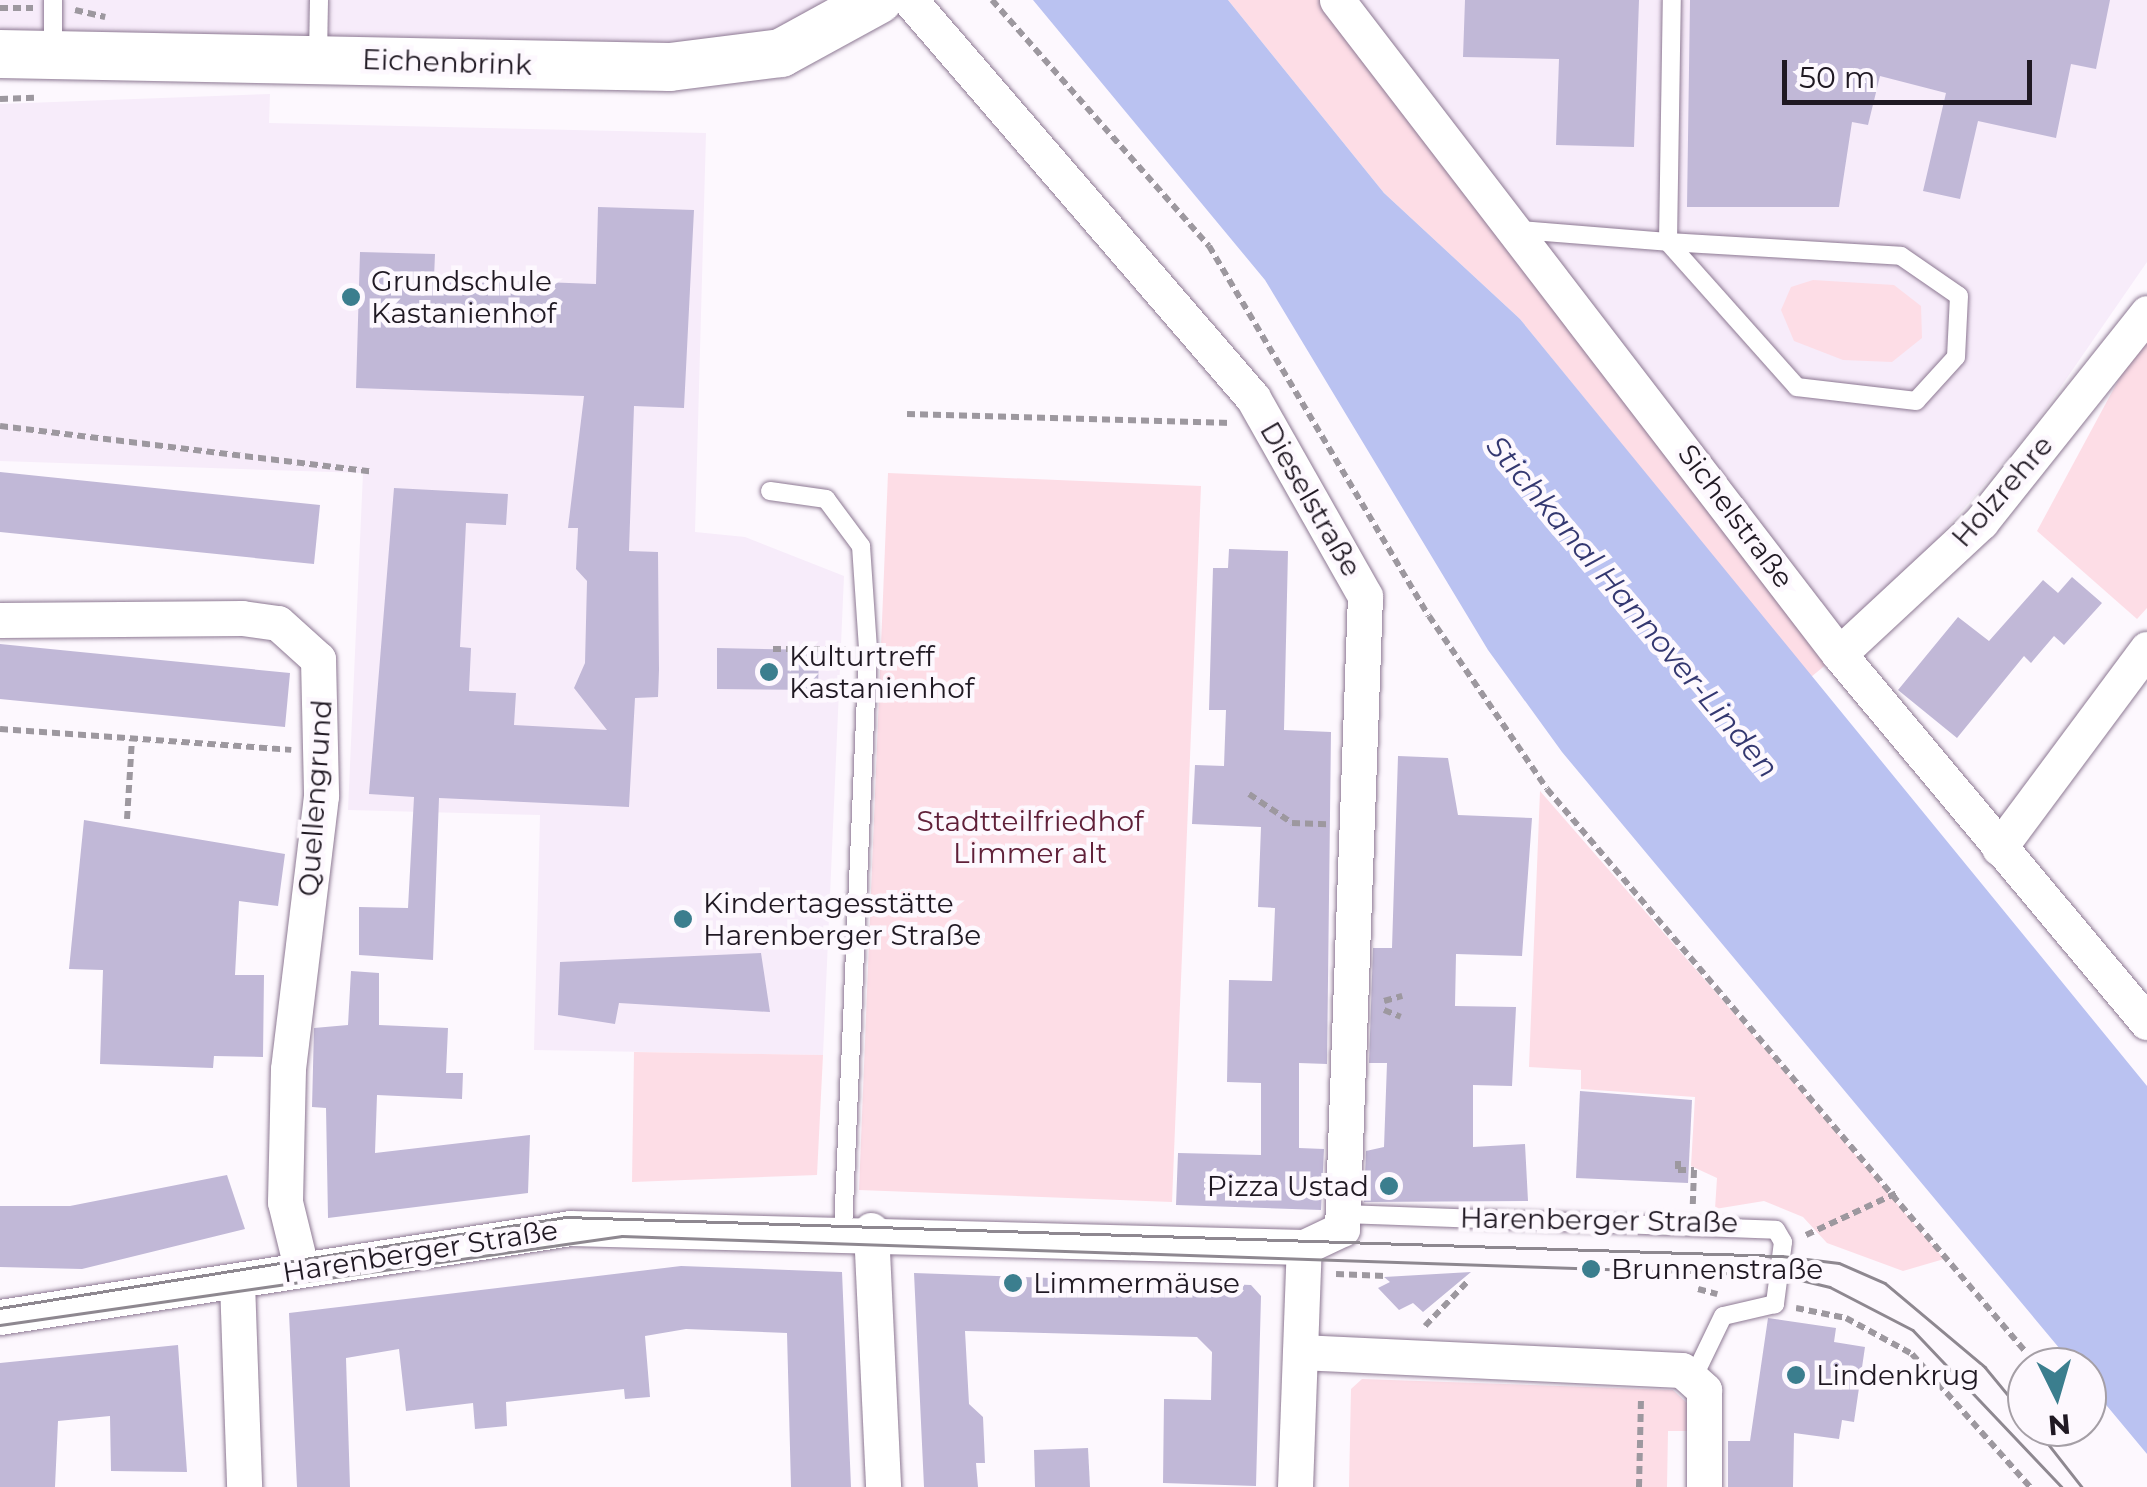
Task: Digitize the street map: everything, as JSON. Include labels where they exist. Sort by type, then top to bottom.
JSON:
[{"type":"main road","name":"Eichenbrink","points":[[0,54],[743,62],[815,41],[878,0]]},
{"type":"street","name":"Dieselstraße","points":[[910,0],[1204,335],[1268,424],[1365,596],[1358,825],[1326,1233],[1300,1352],[1295,1487]]},
{"type":"street","name":"Sichelstraße","points":[[1338,0],[1520,230],[1839,654],[2147,1022]]},
{"type":"street","name":"Holzrehre","points":[[1839,654],[1981,522],[2147,312]]},
{"type":"street","name":"Quellengrund","points":[[0,620],[278,624],[318,659],[322,752],[288,1069],[286,1202],[301,1268]]},
{"type":"street","points":[[1999,848],[2147,649]]},
{"type":"street","name":"Harenberger Straße","points":[[0,1317],[570,1228],[1326,1233]]},
{"type":"street","points":[[857,1230],[882,1487]]},
{"type":"street","points":[[236,1282],[244,1487]]},
{"type":"street","points":[[1300,1352],[1642,1366],[1694,1376],[1706,1406],[1704,1487]]},
{"type":"lane","points":[[53,0],[53,55]]},
{"type":"lane","points":[[318,58],[319,0]]},
{"type":"lane","points":[[1520,230],[1668,242],[1900,256],[1959,296],[1956,357],[1916,400],[1798,388],[1668,242],[1672,0]]},
{"type":"lane","points":[[770,491],[826,499],[862,546],[868,650],[857,1230]]},
{"type":"lane","name":"Harenberger Straße","points":[[1326,1233],[1760,1223],[1784,1242]]},
{"type":"lane","points":[[1694,1376],[1723,1316],[1776,1304],[1784,1242]]},
{"type":"path","points":[[992,0],[1209,246],[1428,616],[1546,789],[1897,1194],[2022,1347]]},
{"type":"path","points":[[907,414],[1268,424]]},
{"type":"path","points":[[0,426],[369,471]]},
{"type":"path","points":[[774,649],[868,650]]},
{"type":"path","points":[[0,729],[322,752]]},
{"type":"path","points":[[128,819],[132,739]]},
{"type":"path","points":[[1249,794],[1306,820],[1358,825]]},
{"type":"path","points":[[1678,1161],[1678,1170],[1694,1170],[1693,1222]]},
{"type":"path","points":[[1784,1242],[1897,1194]]},
{"type":"path","points":[[1374,1276],[1385,1276]]},
{"type":"path","points":[[1396,1356],[1469,1280]]},
{"type":"path","points":[[1776,1304],[1846,1318],[1912,1354],[2030,1487]]},
{"type":"path","points":[[1639,1487],[1642,1366]]},
{"type":"shaded area","points":[[0,0],[878,0],[815,41],[0,54]]},
{"type":"shaded area","points":[[1337,0],[2147,0],[2147,262],[2031,430],[1839,654]]},
{"type":"shaded area","name":"Grundschule Kastanienhof","points":[[270,94],[269,123],[706,133],[695,532],[745,537],[844,576],[823,1055],[534,1050],[540,815],[348,810],[363,473],[0,461],[0,104]]},
{"type":"green space","points":[[1228,0],[1337,0],[1839,654],[1811,677],[1520,319],[1384,193]]},
{"type":"green space","points":[[1813,280],[1894,285],[1921,306],[1922,338],[1892,362],[1843,360],[1794,341],[1781,310],[1791,287]]},
{"type":"green space","points":[[2147,327],[2147,608],[2137,619],[2037,531]]},
{"type":"green space","name":"Stadtteilfriedhof Limmer alt","points":[[888,473],[1201,486],[1172,1202],[859,1190]]},
{"type":"green space","points":[[1540,791],[1944,1259],[1903,1271],[1827,1243],[1803,1217],[1764,1201],[1715,1209],[1717,1178],[1691,1166],[1695,1097],[1581,1089],[1581,1070],[1529,1067]]},
{"type":"green space","points":[[634,1052],[823,1055],[817,1175],[632,1182]]},
{"type":"green space","points":[[1362,1379],[1673,1390],[1689,1405],[1693,1431],[1668,1431],[1667,1487],[1349,1487],[1351,1389]]},
{"type":"water","name":"Stichkanal Hannover-Linden","points":[[1033,0],[1228,0],[1384,193],[1520,319],[2147,1086],[2147,1454],[2107,1406],[2107,1347],[2058,1347],[1562,752],[1488,650],[1265,280]]},
{"type":"building","points":[[1465,0],[1639,0],[1634,147],[1556,145],[1559,59],[1463,57]]},
{"type":"building","points":[[1690,0],[2110,0],[2096,69],[2071,64],[2056,138],[1978,121],[1960,199],[1923,191],[1946,93],[1880,76],[1868,125],[1852,122],[1839,207],[1687,207]]},
{"type":"building","points":[[598,207],[694,210],[684,408],[634,406],[629,551],[658,552],[659,670],[658,697],[635,698],[629,807],[439,798],[433,960],[359,955],[359,907],[408,908],[414,797],[369,794],[394,488],[508,494],[506,525],[466,523],[460,647],[471,648],[469,691],[516,693],[514,725],[607,730],[574,688],[585,663],[587,581],[576,569],[578,528],[568,528],[584,396],[356,388],[360,252],[435,254],[434,278],[596,284]]},
{"type":"building","points":[[0,472],[320,505],[314,564],[0,532]]},
{"type":"building","points":[[1229,549],[1288,551],[1284,730],[1331,732],[1327,1064],[1299,1063],[1299,1148],[1324,1149],[1321,1210],[1176,1205],[1178,1153],[1261,1155],[1261,1083],[1227,1082],[1229,980],[1272,981],[1275,908],[1258,907],[1261,827],[1192,824],[1195,765],[1224,766],[1226,710],[1209,710],[1213,568],[1228,568]]},
{"type":"building","points":[[2072,577],[2102,603],[2064,645],[2054,636],[2031,663],[2024,656],[1957,738],[1898,690],[1958,617],[1989,641],[2043,580],[2058,593]]},
{"type":"building","points":[[0,644],[290,673],[285,727],[0,699]]},
{"type":"building","points":[[717,648],[819,650],[818,690],[717,689]]},
{"type":"building","points":[[1398,756],[1448,758],[1458,815],[1532,818],[1522,956],[1456,954],[1455,1006],[1516,1007],[1512,1086],[1473,1085],[1473,1147],[1525,1144],[1528,1201],[1364,1202],[1366,1151],[1384,1147],[1387,1063],[1369,1063],[1373,948],[1392,948]]},
{"type":"building","points":[[84,820],[285,854],[278,906],[239,901],[235,975],[264,975],[263,1057],[214,1056],[213,1068],[100,1064],[103,970],[69,969]]},
{"type":"building","points":[[761,953],[770,1012],[619,1003],[615,1024],[558,1015],[560,962]]},
{"type":"building","points":[[351,971],[379,973],[379,1025],[448,1028],[446,1073],[463,1073],[462,1099],[377,1095],[375,1153],[530,1135],[528,1193],[328,1218],[326,1108],[312,1107],[314,1028],[348,1025]]},
{"type":"building","points":[[1580,1091],[1692,1100],[1688,1183],[1576,1178]]},
{"type":"building","points":[[227,1175],[245,1229],[82,1269],[0,1267],[0,1206],[70,1206]]},
{"type":"building","points":[[681,1266],[842,1272],[851,1487],[791,1487],[787,1333],[686,1329],[645,1336],[650,1397],[625,1399],[624,1389],[506,1402],[507,1426],[475,1429],[473,1403],[406,1411],[399,1349],[346,1358],[350,1487],[297,1487],[289,1313]]},
{"type":"building","points":[[1471,1272],[1423,1312],[1413,1303],[1399,1310],[1378,1288],[1390,1282],[1384,1277]]},
{"type":"building","points":[[914,1273],[1251,1285],[1261,1296],[1256,1486],[1163,1483],[1164,1399],[1211,1400],[1212,1352],[1197,1337],[965,1331],[969,1404],[983,1417],[985,1463],[976,1463],[978,1487],[924,1487]]},
{"type":"building","points":[[1768,1318],[1836,1328],[1834,1342],[1865,1347],[1854,1422],[1842,1420],[1839,1439],[1794,1433],[1793,1487],[1728,1487],[1728,1441],[1750,1441]]},
{"type":"building","points":[[178,1345],[187,1472],[111,1471],[110,1416],[58,1421],[55,1487],[0,1487],[0,1363]]},
{"type":"building","points":[[1088,1448],[1090,1487],[1035,1487],[1034,1450]]},
{"type":"tram line","points":[[0,1308],[566,1217],[1782,1256],[1839,1263],[1885,1283],[1985,1367],[2007,1394]]},
{"type":"tram line","points":[[0,1325],[622,1236],[1780,1275],[1830,1287],[1913,1330],[2062,1487]]},
{"type":"tram line","points":[[2051,1447],[2082,1487]]},
{"type":"place","name":"Grundschule Kastanienhof","points":[[351,297]]},
{"type":"place","name":"Kulturtreff Kastanienhof","points":[[769,672]]},
{"type":"place","name":"Kindertagesstätte Harenberger Straße","points":[[683,919]]},
{"type":"place","name":"Pizza Ustad","points":[[1389,1186]]},
{"type":"place","name":"Brunnenstraße","points":[[1591,1269]]},
{"type":"place","name":"Limmermäuse","points":[[1013,1283]]},
{"type":"place","name":"Lindenkrug","points":[[1796,1375]]}]
